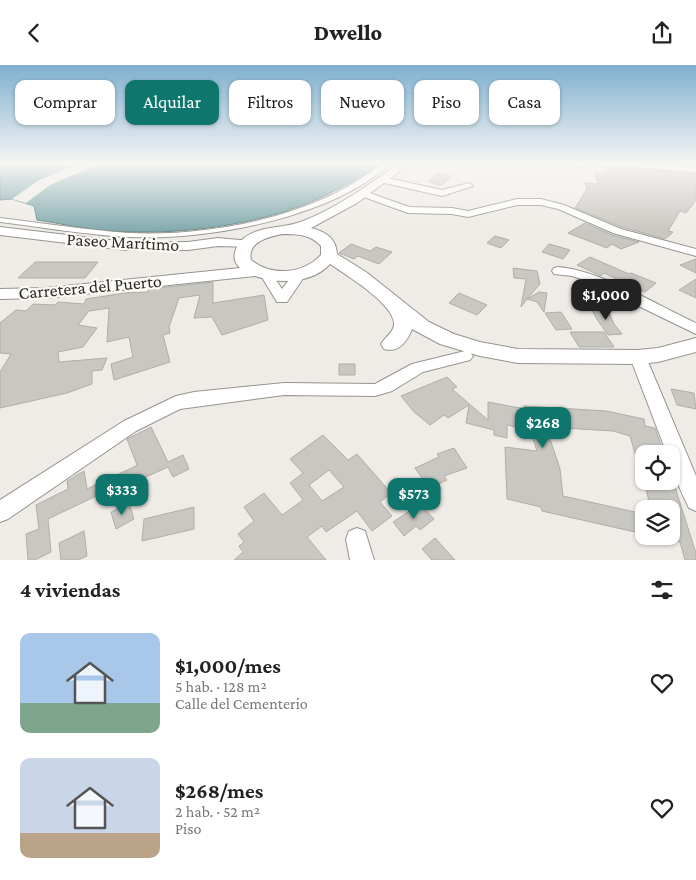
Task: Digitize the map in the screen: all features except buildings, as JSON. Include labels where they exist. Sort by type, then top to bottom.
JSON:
[{"type":"main road","points":[[294,230],[336,211],[374,186]]},
{"type":"main road","points":[[319,235],[336,211]]},
{"type":"main road","points":[[294,230],[319,235],[329,245],[329,256],[320,265],[303,273]]},
{"type":"main road","name":"Carretera del Puerto","points":[[180,278],[244,250],[258,236],[269,232],[294,230]]},
{"type":"main road","points":[[244,250],[243,262],[261,273]]},
{"type":"main road","points":[[329,256],[360,277],[400,310],[434,333],[480,349],[518,356],[638,357],[658,355],[696,345]]},
{"type":"main road","name":"Carretera del Puerto","points":[[0,294],[45,293],[180,278],[261,273],[344,275],[368,284]]},
{"type":"main road","points":[[391,344],[400,336],[404,325],[400,310]]},
{"type":"street","points":[[0,220],[130,235],[196,233],[283,216],[338,194],[351,186]]},
{"type":"street","points":[[413,186],[442,193],[469,186]]},
{"type":"street","points":[[364,194],[408,210],[452,211],[468,214],[517,202],[541,201],[561,207],[617,231],[696,253]]},
{"type":"street","name":"Paseo Marítimo","points":[[0,231],[126,246],[188,246],[218,242],[244,250]]},
{"type":"street","points":[[558,271],[574,272],[591,278],[696,329]]},
{"type":"street","points":[[261,273],[282,299],[303,273]]},
{"type":"street","points":[[0,511],[130,426],[176,403],[194,399],[284,389],[375,390],[386,387],[418,369],[465,357]]},
{"type":"street","points":[[638,357],[696,501]]},
{"type":"water","points":[[0,186],[344,186],[295,208],[268,216],[240,223],[183,231],[127,232],[84,228],[37,220],[34,206],[12,199],[0,200]]},
{"type":"pier","points":[[30,186],[49,186],[26,203],[12,199]]}]
